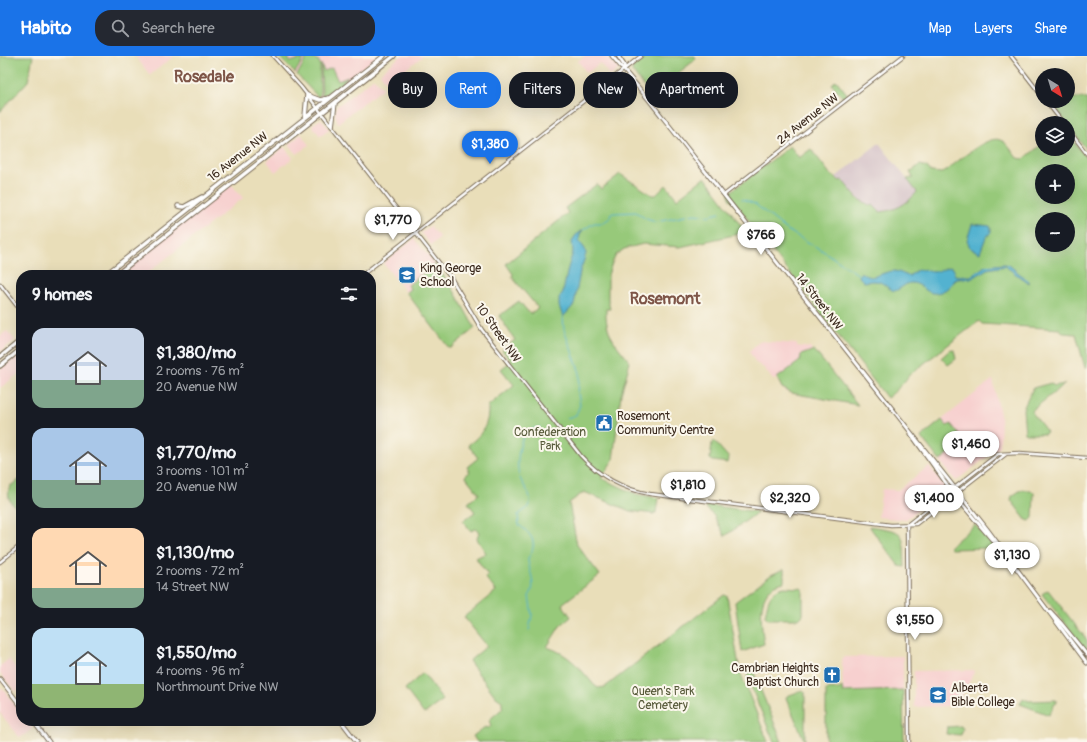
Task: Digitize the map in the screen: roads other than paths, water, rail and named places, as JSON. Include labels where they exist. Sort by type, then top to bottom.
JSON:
[{"type":"highway","name":"16 Avenue NW","points":[[111,270],[384,56]]},
{"type":"highway","name":"16 Avenue NW","points":[[122,270],[394,56]]},
{"type":"highway","points":[[304,119],[307,112],[307,95],[320,100],[332,97]]},
{"type":"highway","points":[[332,126],[333,110],[336,102]]},
{"type":"highway","points":[[178,206],[183,207],[192,201],[205,196]]},
{"type":"highway","points":[[0,357],[16,344]]},
{"type":"highway","points":[[0,366],[16,353]]},
{"type":"main road","name":"14 Street NW","points":[[612,56],[621,67],[625,69]]},
{"type":"main road","name":"14 Street NW","points":[[618,56],[625,69],[910,433],[952,489],[954,494],[1001,550]]},
{"type":"main road","name":"14 Street NW","points":[[952,489],[957,492],[1046,607],[1087,663]]},
{"type":"main road","name":"14 Street NW","points":[[1046,607],[1062,623],[1087,655]]},
{"type":"main road","points":[[0,679],[16,700]]},
{"type":"main road","points":[[37,726],[49,742]]},
{"type":"main road","points":[[345,726],[358,742]]},
{"type":"street","name":"10 Street NW","points":[[273,56],[318,108],[416,232],[457,286],[482,330],[590,466],[607,479],[632,490],[705,501],[907,526]]},
{"type":"street","points":[[368,270],[641,56]]},
{"type":"street","name":"24 Avenue NW","points":[[724,196],[902,56]]},
{"type":"street","points":[[1011,56],[1035,87]]},
{"type":"street","points":[[1051,108],[1058,116]]},
{"type":"street","points":[[1075,138],[1087,154]]},
{"type":"street","points":[[0,284],[16,305]]},
{"type":"street","points":[[907,526],[998,454],[1020,453],[1087,458]]},
{"type":"street","points":[[907,526],[916,524],[1006,454]]},
{"type":"street","points":[[907,526],[910,742]]},
{"type":"street","points":[[0,562],[16,549]]},
{"type":"water","points":[[972,224],[990,226],[991,228],[991,233],[986,237],[980,253],[970,248],[967,240]]},
{"type":"water","points":[[583,230],[580,234],[579,241],[585,249],[586,254],[580,272],[574,305],[563,317],[559,306],[559,298],[563,292],[573,252],[572,241],[576,235]]},
{"type":"water","points":[[1004,264],[1009,265],[1030,282],[1028,283],[1005,266],[987,269],[973,278],[956,279],[945,290],[939,293],[930,292],[916,284],[911,283],[894,291],[879,282],[864,282],[859,277],[861,272],[865,275],[873,277],[890,271],[909,276],[917,270],[938,271],[950,267],[954,269],[955,276],[971,276],[985,266]]},
{"type":"waterway","points":[[742,199],[755,204],[787,230],[823,251],[859,275]]},
{"type":"waterway","points":[[583,230],[594,223],[603,223],[611,217],[610,214],[614,213],[636,212],[646,219],[656,222],[695,214],[707,216],[720,213]]},
{"type":"waterway","points":[[563,317],[564,330],[580,373],[578,393],[580,405],[576,415],[567,418]]},
{"type":"waterway","points":[[529,630],[532,615],[529,596],[533,584],[528,558],[533,548],[533,544],[531,536],[519,525],[518,515],[529,507],[530,498],[520,479],[518,461],[519,450],[523,437],[532,429],[540,427]]},
{"type":"place","name":"King George School","points":[[407,275]]},
{"type":"place","name":"Rosemont Community Centre","points":[[604,423]]},
{"type":"place","name":"Cambrian Heights Baptist Church","points":[[832,675]]},
{"type":"place","name":"Alberta Bible College","points":[[938,695]]},
{"type":"district","name":"Rosedale","points":[[204,77]]},
{"type":"district","name":"Rosemont","points":[[665,299]]},
{"type":"park label","name":"Confederation Park","points":[[550,439]]},
{"type":"park label","name":"Queen's Park Cemetery","points":[[663,698]]}]
